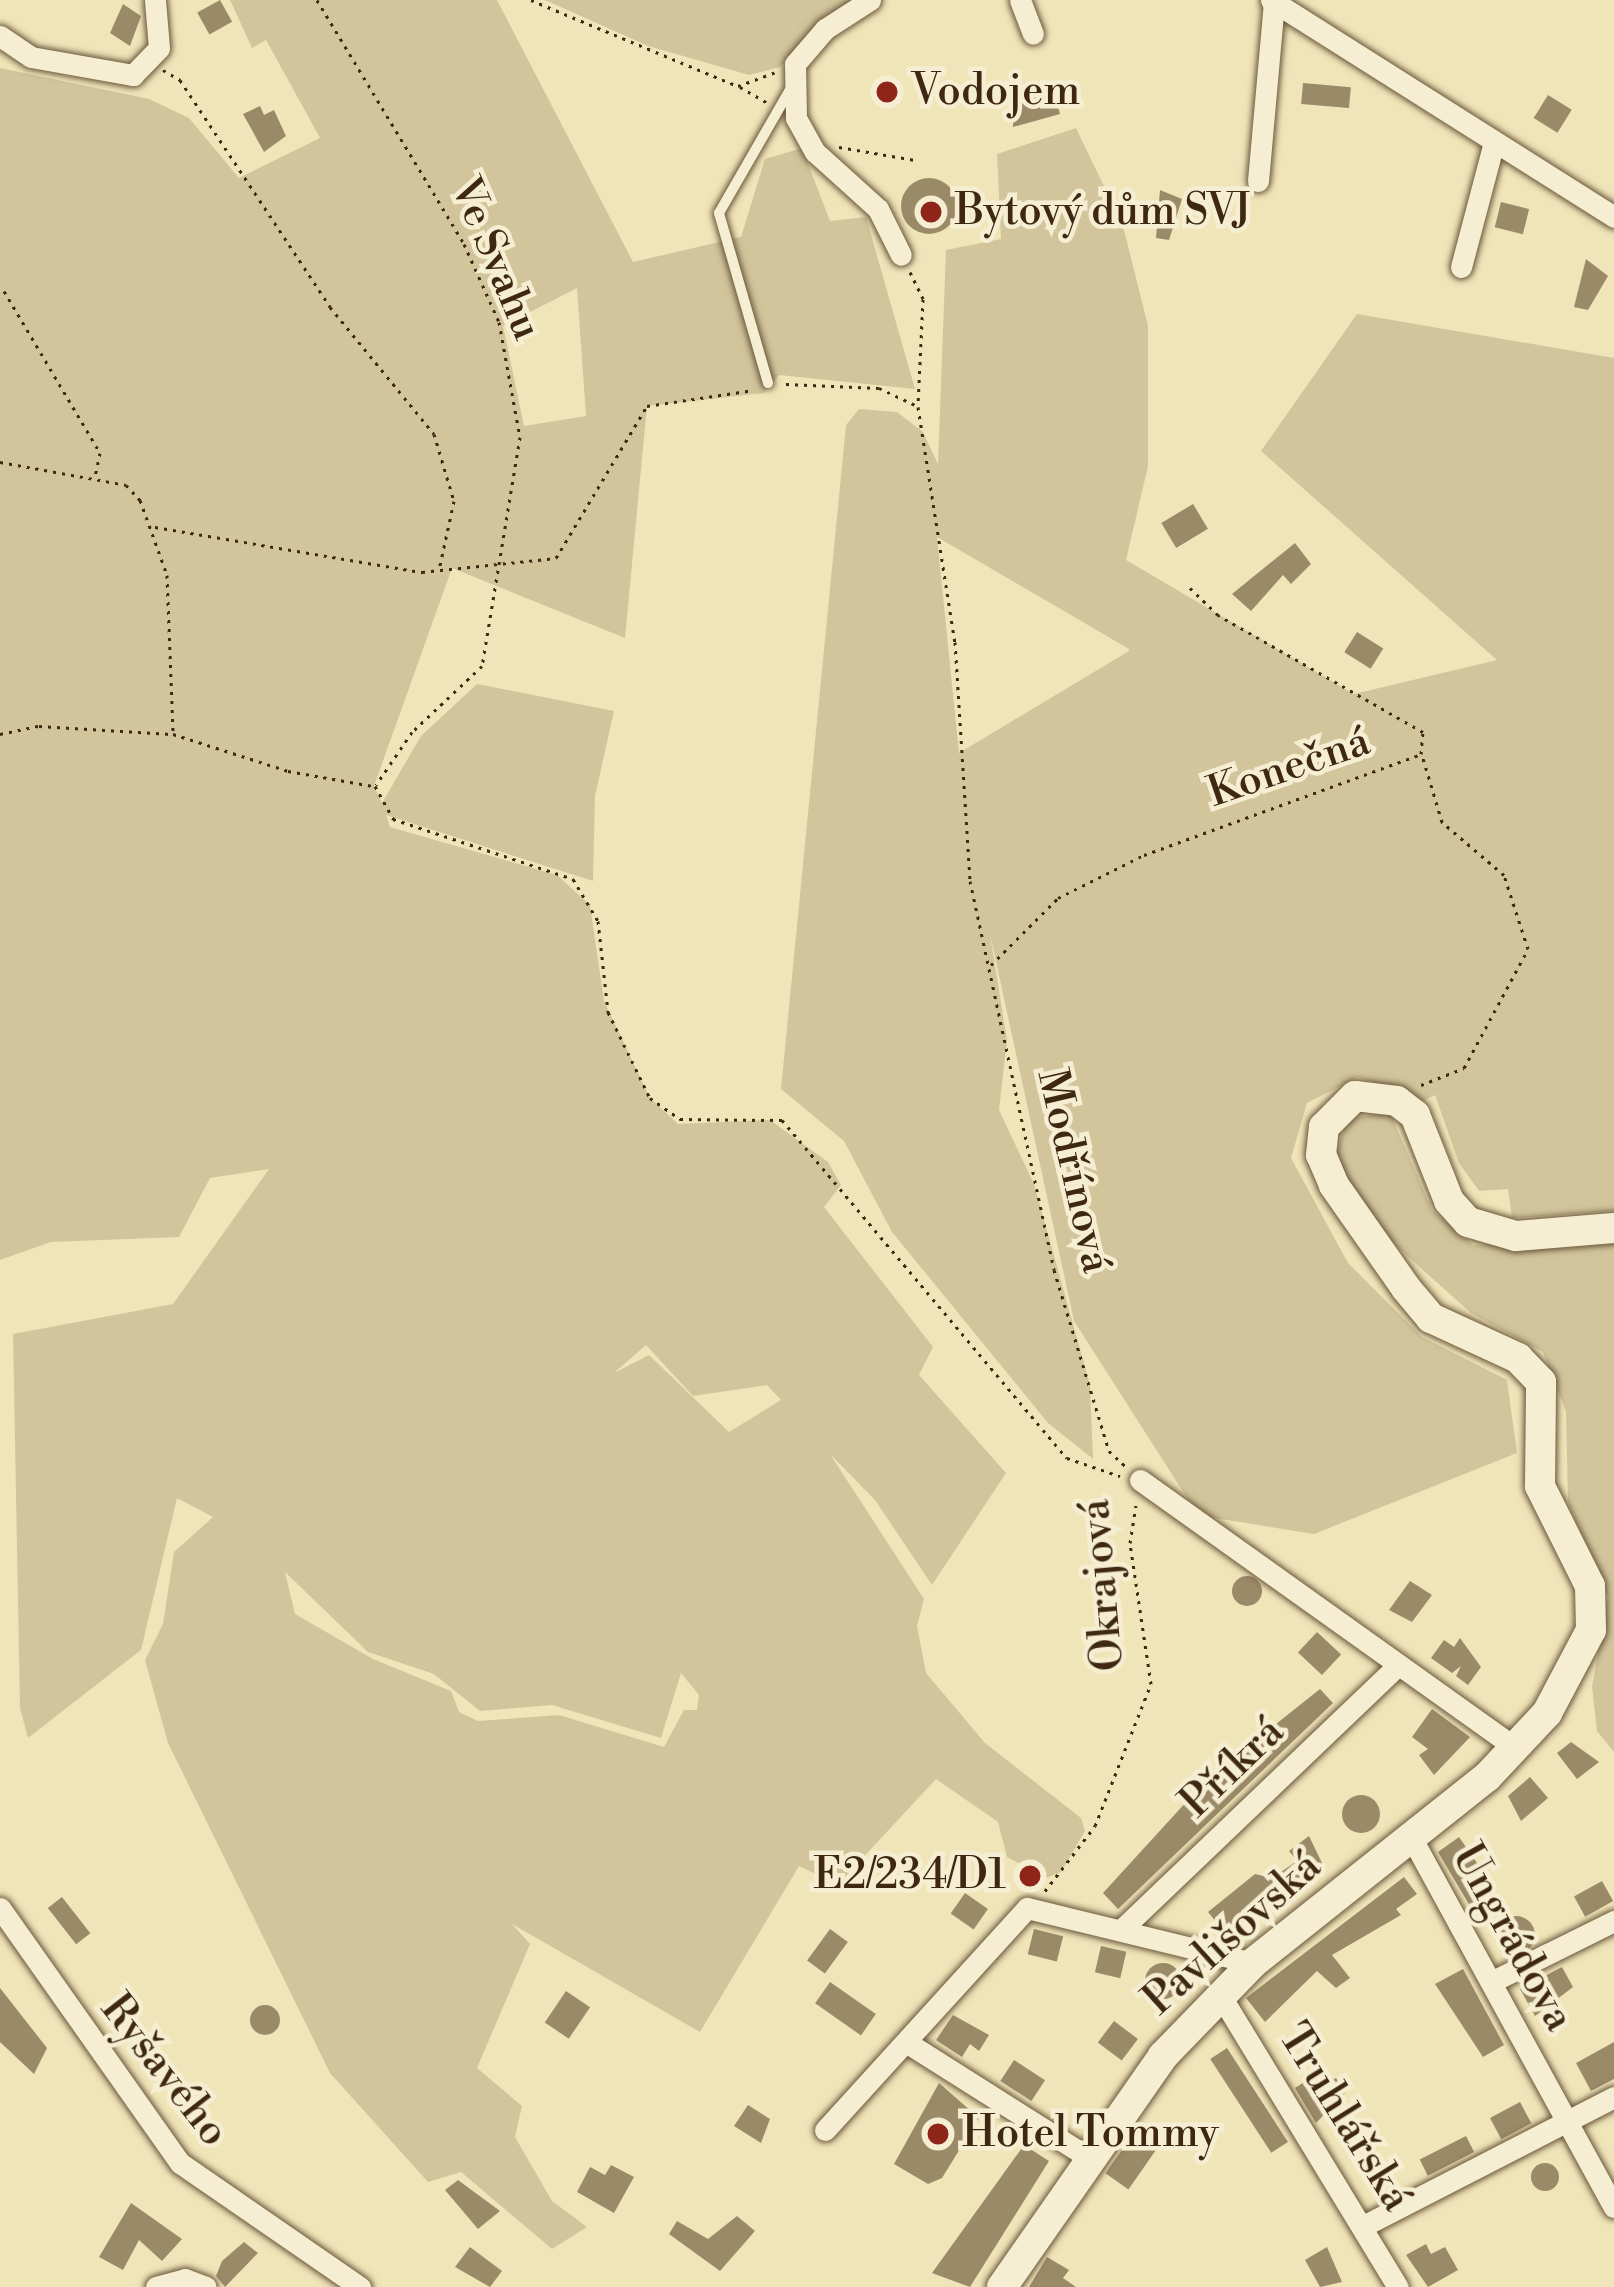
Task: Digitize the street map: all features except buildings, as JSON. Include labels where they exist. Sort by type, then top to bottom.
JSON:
[{"type":"street","points":[[0,36],[31,57],[111,76],[153,63],[160,25],[155,0]]},
{"type":"street","points":[[870,0],[825,28],[795,73],[796,118],[808,142],[878,209],[901,255]]},
{"type":"street","points":[[1020,0],[1033,34]]},
{"type":"street","points":[[1258,181],[1273,0],[1614,217]]},
{"type":"street","points":[[1461,267],[1494,142]]},
{"type":"street","name":"Pavlišovská","points":[[1002,2287],[1086,2156],[1219,1994],[1515,1748],[1566,1685],[1594,1600],[1540,1486],[1541,1382],[1518,1358],[1431,1318],[1334,1185],[1321,1155],[1324,1127],[1355,1096],[1397,1101],[1415,1115],[1449,1201],[1468,1222],[1516,1236],[1614,1228]]},
{"type":"street","points":[[1140,1480],[1515,1748]]},
{"type":"street","name":"Příkrá","points":[[1123,1928],[1398,1665]]},
{"type":"street","name":"Ungrádova","points":[[1410,1835],[1614,2206]]},
{"type":"street","name":"Ryšavého","points":[[0,1908],[180,2163],[360,2287]]},
{"type":"street","points":[[825,2130],[1027,1908],[1253,1963]]},
{"type":"street","points":[[1491,1982],[1614,1921]]},
{"type":"street","name":"Truhlářská","points":[[1219,1994],[1367,2224],[1398,2287]]},
{"type":"street","points":[[906,2042],[1086,2156]]},
{"type":"street","points":[[1367,2224],[1614,2097]]},
{"type":"street","points":[[156,2287],[185,2279],[206,2287]]},
{"type":"lane","points":[[769,383],[719,213],[795,73]]},
{"type":"path","name":"Ve Svahu","points":[[317,0],[429,177],[499,322],[520,437],[482,666],[412,732],[375,786]]},
{"type":"path","points":[[531,0],[738,86],[795,73]]},
{"type":"path","points":[[153,63],[180,80],[330,307],[434,434],[454,501],[438,572]]},
{"type":"path","points":[[808,142],[915,160]]},
{"type":"path","name":"Modřínová","points":[[901,255],[923,299],[919,406],[956,642],[970,881],[1086,1384],[1109,1451],[1140,1480]]},
{"type":"path","points":[[4,291],[100,453],[95,479]]},
{"type":"path","points":[[155,527],[438,572],[497,570],[556,558],[647,406],[769,383],[879,388],[919,406]]},
{"type":"path","points":[[0,461],[126,485],[155,527],[167,574],[172,734]]},
{"type":"path","name":"Konečná","points":[[990,966],[1058,898],[1144,855],[1421,754],[1423,733],[1218,614],[1187,585]]},
{"type":"path","points":[[0,734],[39,726],[172,734],[288,771],[375,786]]},
{"type":"path","points":[[1419,1086],[1464,1068],[1528,950],[1504,875],[1442,821],[1421,754]]},
{"type":"path","name":"Okrajová","points":[[375,786],[393,819],[573,879],[598,921],[608,1012],[650,1098],[680,1119],[782,1120],[1067,1458],[1140,1480],[1130,1543],[1151,1684],[1095,1826],[1027,1908]]},
{"type":"shaded area","points":[[230,0],[497,0],[633,262],[741,237],[765,159],[802,148],[830,221],[866,217],[915,389],[779,375],[764,393],[647,406],[625,638],[452,568],[374,786],[382,803],[421,736],[477,684],[614,711],[595,796],[593,881],[386,815],[390,827],[557,875],[590,905],[604,1001],[650,1098],[678,1124],[770,1120],[828,1162],[841,1185],[824,1207],[933,1347],[919,1375],[1006,1473],[932,1585],[875,1500],[830,1454],[924,1599],[917,1626],[926,1673],[985,1743],[1081,1818],[1085,1831],[1061,1872],[1046,1878],[1007,1857],[998,1822],[936,1779],[845,1877],[828,1880],[799,1866],[700,2032],[512,1924],[530,1944],[477,2068],[522,2106],[515,2137],[552,2201],[587,2227],[552,2249],[461,2172],[428,2182],[330,2073],[168,1743],[145,1660],[163,1624],[174,1552],[213,1517],[177,1498],[141,1650],[28,1738],[20,1708],[13,1334],[173,1304],[269,1169],[210,1178],[179,1237],[51,1242],[0,1260],[0,68],[149,99],[189,118],[239,178],[320,138],[266,40],[252,48]],"holes":[[[577,288],[586,416],[524,426],[503,326]],[[646,1345],[693,1396],[767,1385],[781,1400],[729,1432],[649,1355],[614,1373]],[[285,1572],[368,1652],[434,1674],[480,1711],[552,1705],[661,1738],[681,1673],[699,1695],[697,1710],[684,1710],[664,1747],[559,1715],[478,1721],[459,1712],[451,1691],[373,1659],[295,1614]]]},
{"type":"shaded area","points":[[545,0],[857,0],[780,67],[749,75],[648,46]]},
{"type":"shaded area","points":[[1076,128],[1123,226],[1148,326],[1148,466],[1126,560],[1354,694],[1497,660],[1261,451],[1357,314],[1614,358],[1614,1211],[1512,1218],[1508,1189],[1479,1191],[1459,1163],[1435,1095],[1423,1101],[1358,1077],[1307,1103],[1291,1158],[1348,1263],[1422,1337],[1507,1380],[1517,1453],[1314,1534],[1209,1517],[1189,1501],[1074,1321],[990,934],[1007,1040],[999,1110],[1034,1184],[1090,1385],[1093,1459],[1048,1423],[892,1232],[844,1141],[781,1089],[846,425],[859,409],[897,412],[923,432],[938,464],[946,250],[1001,239],[997,154]],"holes":[[[937,537],[1129,649],[959,753]]]},
{"type":"shaded area","points":[[1390,1113],[1432,1210],[1473,1245],[1614,1242],[1614,1752],[1597,1731],[1592,1687],[1608,1596],[1568,1503],[1566,1412],[1543,1352],[1471,1313],[1374,1226],[1335,1157],[1348,1118]]},
{"type":"place","name":"Vodojem","points":[[887,92]]},
{"type":"place","name":"Bytový dům SVJ","points":[[931,212]]},
{"type":"place","name":"E2/234/D1","points":[[1030,1876]]},
{"type":"place","name":"Hotel Tommy","points":[[938,2134]]}]
